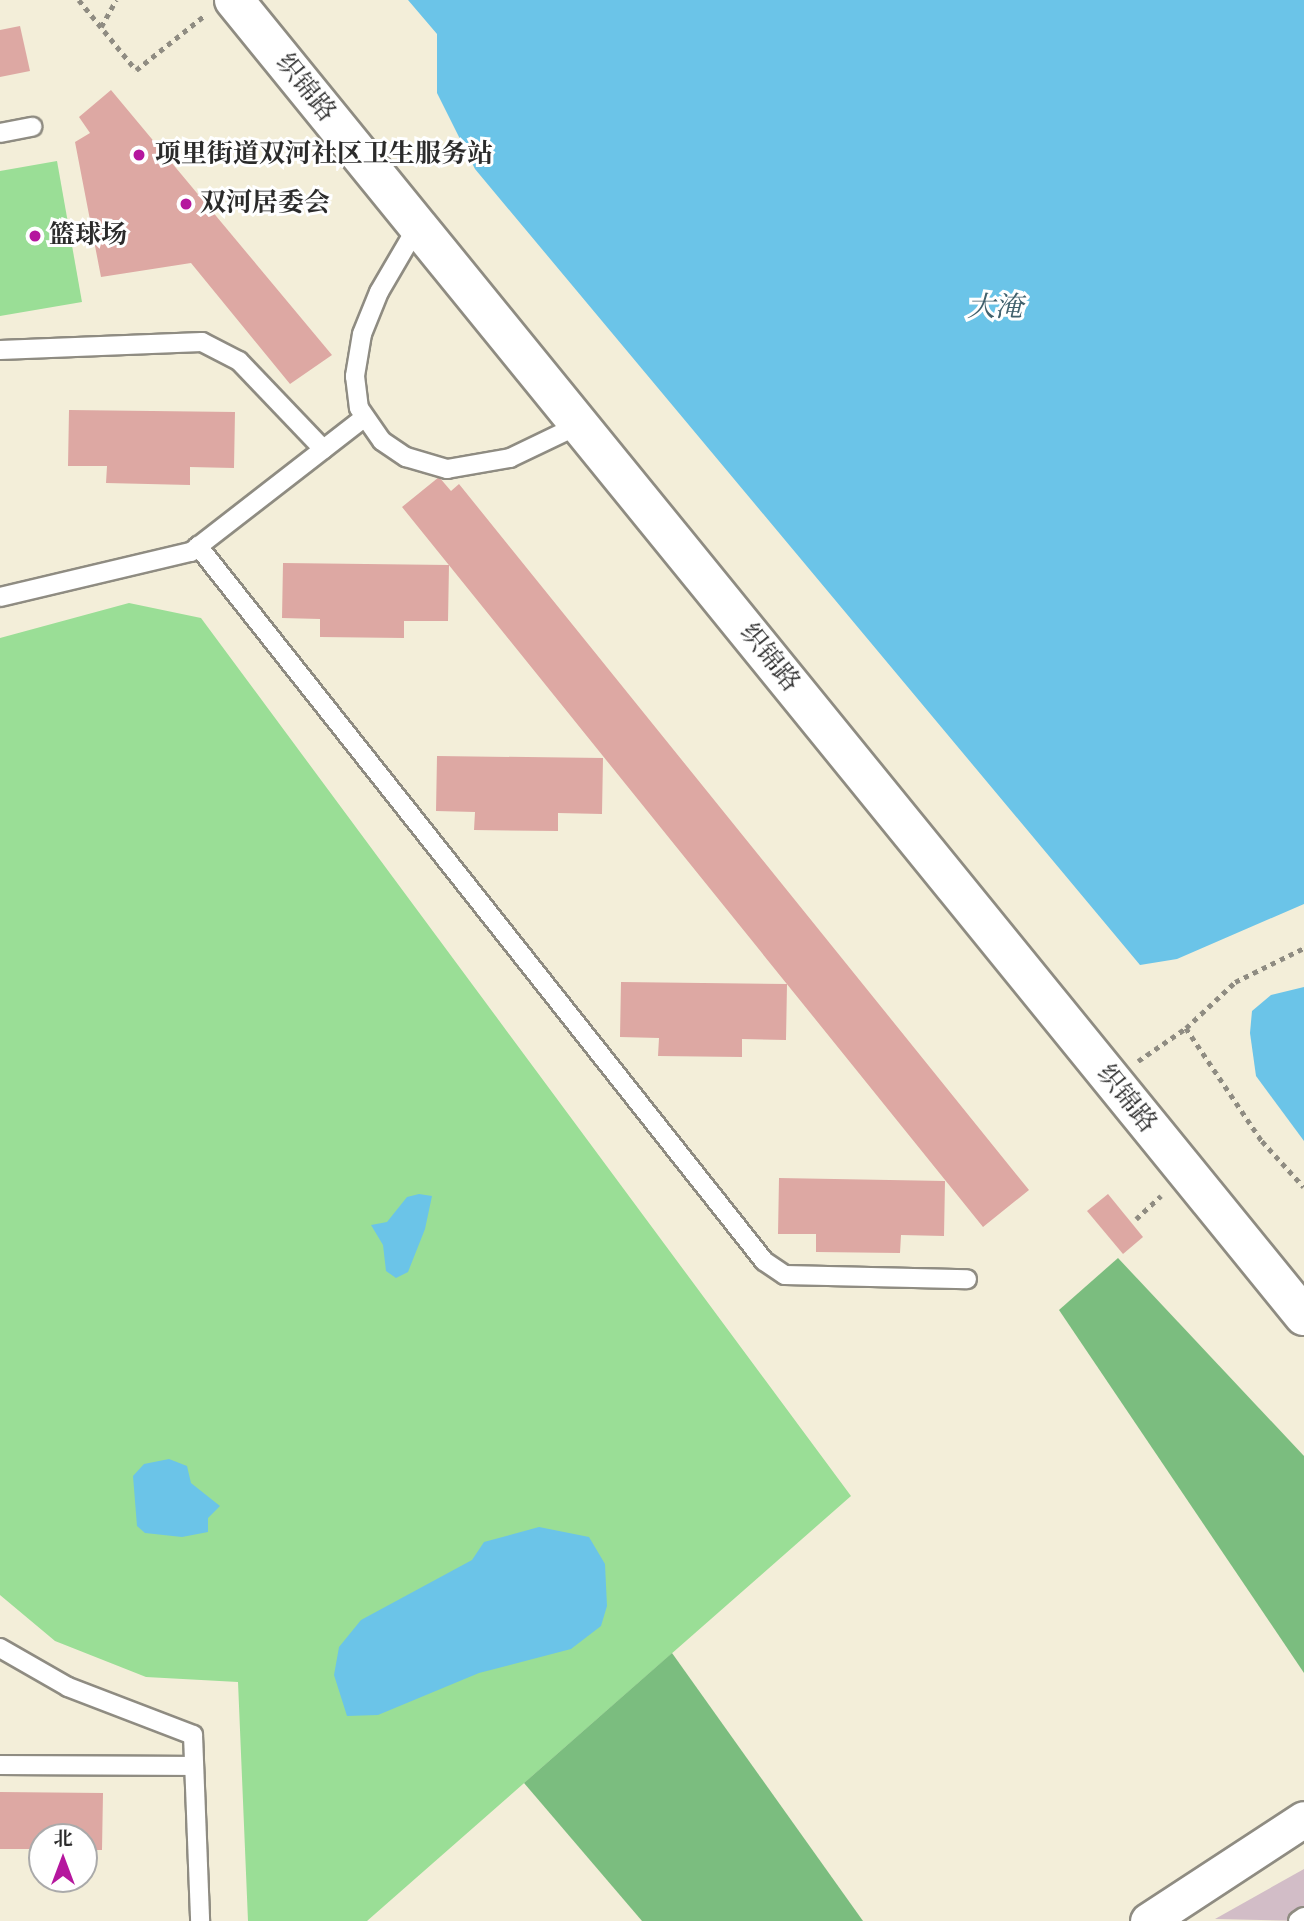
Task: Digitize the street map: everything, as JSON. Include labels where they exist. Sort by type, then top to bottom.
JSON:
[{"type":"street","name":"织锦路","points":[[224,4],[417,227],[1304,1316]]},
{"type":"street","points":[[1166,1917],[1304,1819]]},
{"type":"lane","points":[[0,132],[32,127]]},
{"type":"lane","points":[[417,227],[379,292],[362,334],[355,376],[359,408],[382,441],[406,457],[447,469],[510,458],[579,425]]},
{"type":"lane","points":[[0,350],[202,342],[239,361],[323,449]]},
{"type":"lane","points":[[0,597],[191,552],[365,417]]},
{"type":"lane","points":[[198,546],[764,1261],[785,1275],[967,1279]]},
{"type":"lane","points":[[0,1648],[68,1688],[193,1735],[200,1921]]},
{"type":"lane","points":[[0,1765],[194,1766]]},
{"type":"lane","points":[[1298,1921],[1304,1917]]},
{"type":"path","points":[[79,0],[136,70],[224,4]]},
{"type":"path","points":[[101,27],[117,0]]},
{"type":"path","points":[[1110,1079],[1186,1028],[1235,982],[1304,948]]},
{"type":"path","points":[[1186,1028],[1262,1141],[1304,1187]]},
{"type":"shaded area","points":[[1304,1869],[1304,1921],[1215,1919]]},
{"type":"green space","name":"篮球场","points":[[57,161],[82,302],[0,316],[0,171]]},
{"type":"green space","points":[[129,603],[201,618],[851,1496],[367,1921],[248,1921],[238,1682],[146,1677],[55,1641],[0,1595],[0,638]]},
{"type":"green space","points":[[1118,1258],[1304,1456],[1304,1673],[1059,1310]]},
{"type":"green space","points":[[672,1653],[863,1921],[642,1921],[524,1783]]},
{"type":"water","name":"大淹","points":[[408,0],[1304,0],[1304,904],[1177,959],[1140,965],[475,169],[437,93],[437,34]]},
{"type":"water","points":[[1304,987],[1304,1141],[1256,1076],[1250,1033],[1252,1011],[1271,995]]},
{"type":"water","points":[[419,1194],[432,1196],[425,1229],[408,1272],[396,1278],[386,1271],[383,1245],[371,1225],[387,1222],[407,1197]]},
{"type":"water","points":[[169,1459],[187,1466],[191,1483],[220,1506],[208,1518],[208,1532],[182,1537],[145,1533],[137,1526],[133,1476],[144,1464]]},
{"type":"water","points":[[539,1527],[589,1537],[605,1564],[607,1606],[601,1626],[571,1649],[479,1673],[378,1715],[347,1716],[334,1675],[339,1647],[361,1620],[472,1560],[484,1542]]},
{"type":"building","points":[[20,26],[30,71],[0,77],[0,30]]},
{"type":"building","points":[[111,90],[332,355],[290,384],[191,263],[101,277],[75,142],[90,133],[79,117]]},
{"type":"building","points":[[69,410],[235,412],[234,468],[190,467],[190,485],[106,483],[107,466],[68,466]]},
{"type":"building","points":[[439,477],[451,491],[459,484],[1029,1190],[983,1227],[402,507]]},
{"type":"building","points":[[283,563],[449,565],[448,621],[404,621],[404,638],[320,637],[320,619],[282,618]]},
{"type":"building","points":[[437,756],[603,758],[602,814],[558,813],[558,831],[474,830],[475,812],[436,811]]},
{"type":"building","points":[[621,982],[787,984],[786,1040],[742,1039],[742,1057],[658,1056],[659,1038],[620,1037]]},
{"type":"building","points":[[779,1178],[945,1181],[944,1236],[901,1235],[900,1253],[816,1252],[816,1234],[778,1234]]},
{"type":"building","points":[[1108,1194],[1143,1237],[1123,1254],[1087,1211]]},
{"type":"building","points":[[0,1792],[103,1793],[102,1850],[98,1850],[98,1823],[28,1823],[28,1849],[0,1849]]},
{"type":"place","name":"项里街道双河社区卫生服务站","points":[[139,155]]},
{"type":"place","name":"双河居委会","points":[[186,204]]},
{"type":"place","name":"篮球场","points":[[35,236]]}]
